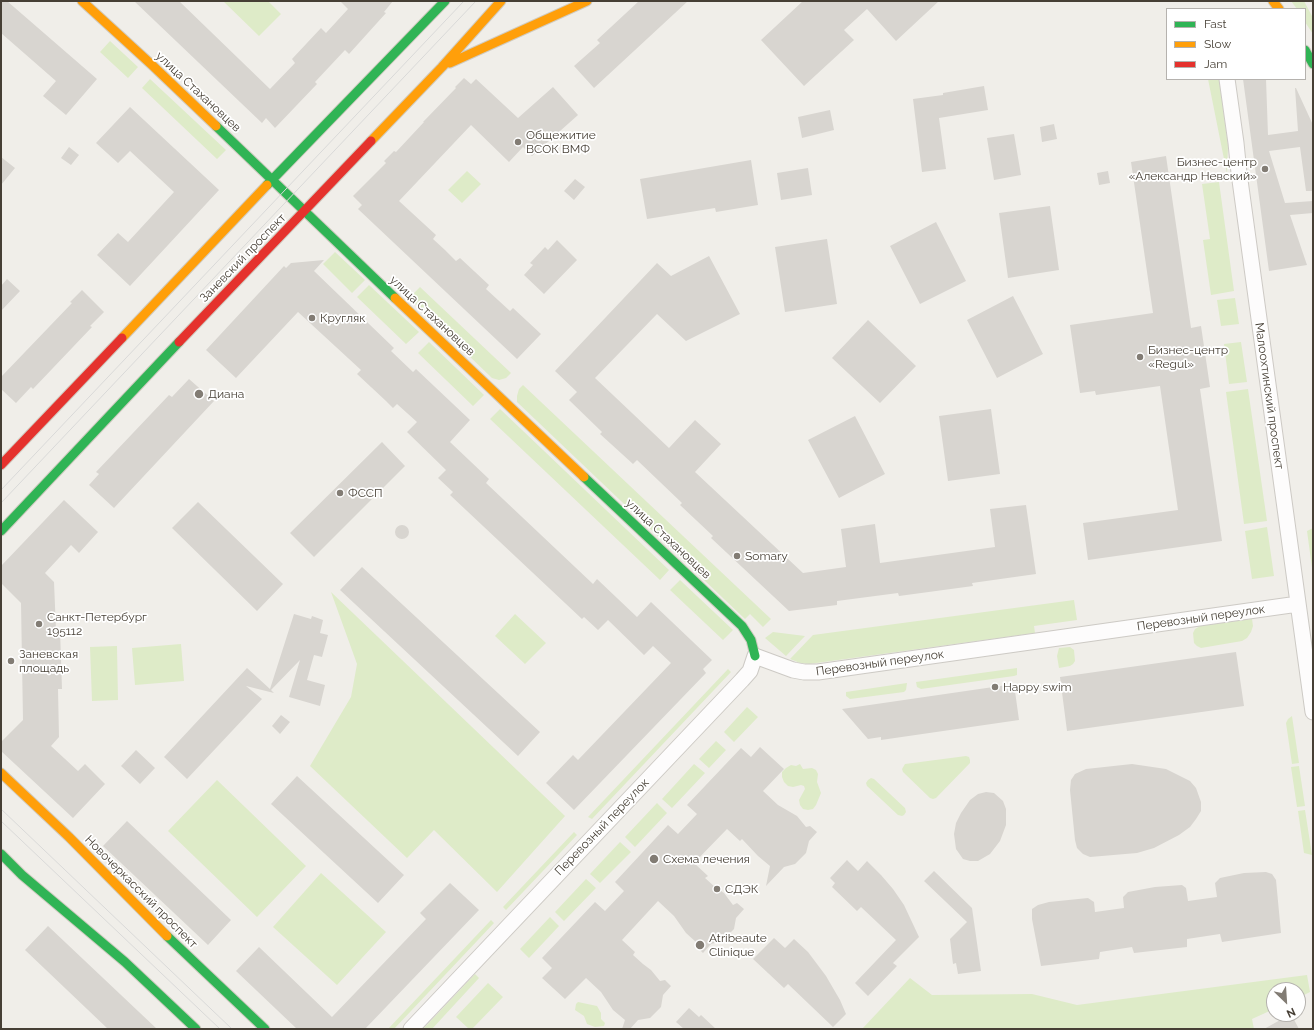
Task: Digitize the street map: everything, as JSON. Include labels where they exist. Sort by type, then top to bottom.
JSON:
[{"type":"main road","name":"улица Стахановцев","points":[[82,1],[742,626],[751,640],[755,656]]},
{"type":"main road","points":[[1,465],[272,180],[445,1]]},
{"type":"main road","name":"Заневский проспект","points":[[1,531],[442,67],[501,1]]},
{"type":"main road","points":[[442,67],[587,1]]},
{"type":"main road","points":[[1306,52],[1313,64]]},
{"type":"main road","name":"Новочеркасский проспект","points":[[1,773],[69,837],[160,930],[265,1029]]},
{"type":"main road","points":[[1,854],[22,875],[125,962],[196,1029]]},
{"type":"street","name":"Малоохтинский проспект","points":[[1227,80],[1313,712]]},
{"type":"street","name":"Перевозный переулок","points":[[411,1029],[742,680],[750,671],[755,656],[793,670],[818,672],[1298,604]]},
{"type":"green space","points":[[223,1],[268,1],[281,14],[259,36]]},
{"type":"green space","points":[[1291,1],[1304,1],[1313,18],[1313,34],[1306,24],[1306,8],[1296,8]]},
{"type":"green space","points":[[110,41],[138,67],[128,78],[100,52]]},
{"type":"green space","points":[[150,79],[226,150],[217,159],[142,88]]},
{"type":"green space","points":[[1208,80],[1219,80],[1228,145],[1227,174]]},
{"type":"green space","points":[[467,171],[481,184],[462,203],[448,190]]},
{"type":"green space","points":[[1219,182],[1234,291],[1211,295],[1203,240],[1210,239],[1202,184]]},
{"type":"green space","points":[[335,252],[365,280],[352,293],[323,264]]},
{"type":"green space","points":[[369,285],[419,332],[406,344],[357,297]]},
{"type":"green space","points":[[420,287],[511,373],[506,378],[499,380],[492,378],[410,299]]},
{"type":"green space","points":[[1235,298],[1239,324],[1221,326],[1217,300]]},
{"type":"green space","points":[[429,342],[484,395],[473,406],[418,353]]},
{"type":"green space","points":[[1241,342],[1247,382],[1229,384],[1224,344]]},
{"type":"green space","points":[[523,385],[771,619],[763,627],[750,614],[745,619],[517,402],[519,389]]},
{"type":"green space","points":[[1248,389],[1267,521],[1244,524],[1226,392]]},
{"type":"green space","points":[[500,409],[669,570],[660,580],[490,419]]},
{"type":"green space","points":[[1267,527],[1274,576],[1252,579],[1245,531]]},
{"type":"green space","points":[[1313,528],[1313,575],[1307,531]]},
{"type":"green space","points":[[680,580],[733,630],[723,640],[670,590]]},
{"type":"green space","points":[[331,592],[565,816],[497,892],[434,830],[407,858],[310,766],[351,697],[357,664]]},
{"type":"green space","points":[[1074,600],[1077,620],[1034,626],[1035,633],[809,664],[800,663],[790,659],[813,635]]},
{"type":"green space","points":[[515,614],[546,643],[525,664],[495,636]]},
{"type":"green space","points":[[1252,619],[1253,626],[1251,632],[1247,638],[1242,641],[1201,648],[1194,643],[1193,633],[1195,629],[1200,626]]},
{"type":"green space","points":[[773,632],[805,636],[786,656],[765,638]]},
{"type":"green space","points":[[181,644],[184,681],[135,685],[132,648]]},
{"type":"green space","points":[[117,646],[118,700],[92,701],[90,647]]},
{"type":"green space","points":[[1070,647],[1074,650],[1075,661],[1070,666],[1059,668],[1057,656],[1059,648]]},
{"type":"green space","points":[[1017,668],[1017,675],[1014,676],[921,689],[917,687],[916,682]]},
{"type":"green space","points":[[728,669],[731,672],[592,819],[588,817]]},
{"type":"green space","points":[[907,683],[906,690],[904,692],[850,699],[846,696],[846,692]]},
{"type":"green space","points":[[747,707],[758,717],[734,742],[724,732]]},
{"type":"green space","points":[[1292,716],[1299,763],[1292,764],[1286,723]]},
{"type":"green space","points":[[716,741],[726,750],[709,768],[699,759]]},
{"type":"green space","points":[[966,756],[969,757],[970,763],[936,798],[933,799],[930,798],[903,772],[902,769],[905,764]]},
{"type":"green space","points":[[694,764],[705,773],[672,808],[662,799]]},
{"type":"green space","points":[[800,764],[803,769],[812,768],[816,770],[818,774],[817,782],[821,793],[813,809],[803,809],[800,805],[799,800],[805,789],[804,786],[788,786],[782,777],[782,772],[786,768],[791,765],[796,766]]},
{"type":"green space","points":[[1299,766],[1305,806],[1297,807],[1291,767]]},
{"type":"green space","points":[[871,778],[874,779],[905,808],[906,812],[904,815],[898,815],[867,786],[866,783]]},
{"type":"green space","points":[[217,780],[306,866],[257,917],[168,831]]},
{"type":"green space","points":[[657,803],[667,813],[635,847],[625,837]]},
{"type":"green space","points":[[1305,810],[1312,855],[1304,853],[1298,811]]},
{"type":"green space","points":[[574,832],[577,835],[506,910],[503,907]]},
{"type":"green space","points":[[620,842],[631,852],[600,883],[590,874]]},
{"type":"green space","points":[[321,873],[386,932],[337,985],[273,927]]},
{"type":"green space","points":[[586,879],[596,888],[564,921],[555,912]]},
{"type":"green space","points":[[550,917],[559,926],[529,958],[520,949]]},
{"type":"green space","points":[[491,920],[494,923],[394,1029],[388,1029]]},
{"type":"green space","points":[[475,974],[479,978],[432,1029],[423,1029]]},
{"type":"green space","points":[[1307,975],[1310,992],[1306,994],[1306,982],[1266,982],[1266,1013],[1252,1019],[1254,1029],[862,1029],[910,978],[932,995],[1032,994],[1077,1005]]},
{"type":"green space","points":[[488,983],[503,997],[472,1029],[469,1029],[456,1017]]},
{"type":"green space","points":[[578,1002],[597,1006],[601,1013],[601,1019],[605,1023],[604,1026],[595,1027],[587,1024],[584,1016],[575,1010]]},
{"type":"building","points":[[1,1],[7,1],[97,79],[66,115],[43,96],[56,81],[1,33]]},
{"type":"building","points":[[134,1],[179,1],[270,89],[295,63],[292,59],[321,28],[326,33],[348,9],[340,1],[393,1],[384,12],[386,13],[349,54],[345,50],[315,82],[317,84],[275,128],[266,118],[262,123]]},
{"type":"building","points":[[639,1],[688,1],[594,88],[574,66],[600,43],[597,40]]},
{"type":"building","points":[[803,1],[939,1],[896,41],[867,9],[844,30],[854,40],[804,86],[761,40]]},
{"type":"building","points":[[464,78],[471,84],[476,79],[518,118],[553,87],[578,115],[532,156],[523,147],[509,162],[471,125],[399,201],[436,235],[433,239],[456,261],[460,258],[489,285],[486,289],[510,311],[513,308],[541,334],[517,359],[358,209],[362,205],[353,196],[386,163],[384,161],[394,151],[396,152]]},
{"type":"building","name":"Бизнес-центр «Александр Невский»","points":[[1243,80],[1266,80],[1268,135],[1298,131],[1295,88],[1313,125],[1313,191],[1306,191],[1300,147],[1269,151],[1285,203],[1313,201],[1313,213],[1290,215],[1307,265],[1269,271]]},
{"type":"building","points":[[984,86],[988,110],[939,118],[946,169],[922,172],[913,99],[943,95],[943,93]]},
{"type":"building","points":[[130,107],[219,190],[130,286],[97,255],[118,233],[128,242],[174,192],[130,151],[118,163],[96,143]]},
{"type":"building","points":[[830,110],[834,130],[802,138],[798,117]]},
{"type":"building","points":[[1054,124],[1057,139],[1042,142],[1040,127]]},
{"type":"building","points":[[1014,134],[1021,175],[994,180],[987,138]]},
{"type":"building","points":[[69,147],[79,155],[71,165],[61,158]]},
{"type":"building","name":"Бизнес-центр «Regul»","points":[[1166,156],[1191,328],[1201,326],[1210,387],[1200,389],[1222,541],[1088,560],[1083,523],[1178,510],[1160,386],[1096,395],[1095,391],[1080,393],[1070,325],[1153,313],[1131,162]]},
{"type":"building","points":[[1,157],[15,168],[1,185]]},
{"type":"building","points":[[751,160],[758,205],[716,212],[715,208],[647,219],[640,179]]},
{"type":"building","points":[[808,168],[812,195],[781,200],[777,173]]},
{"type":"building","points":[[1108,171],[1110,183],[1099,185],[1097,173]]},
{"type":"building","points":[[575,179],[585,187],[574,200],[564,191]]},
{"type":"building","points":[[1050,206],[1059,270],[1008,278],[999,213]]},
{"type":"building","points":[[936,222],[966,281],[920,304],[890,246]]},
{"type":"building","points":[[827,239],[837,304],[785,312],[775,247]]},
{"type":"building","points":[[557,240],[577,260],[544,294],[524,275],[533,265],[530,263],[545,247],[548,250]]},
{"type":"building","points":[[709,256],[740,314],[686,341],[657,314],[595,378],[669,448],[695,420],[721,444],[695,472],[803,573],[846,567],[841,529],[875,524],[880,563],[995,547],[990,509],[1026,505],[1036,574],[972,583],[973,586],[899,596],[898,593],[837,601],[837,605],[789,611],[711,538],[713,536],[680,505],[682,503],[637,460],[633,464],[600,434],[602,432],[569,400],[577,392],[555,371],[657,263],[671,276]]},
{"type":"building","points":[[324,260],[314,271],[394,348],[391,351],[413,372],[416,369],[470,420],[450,442],[489,479],[486,483],[593,584],[597,579],[637,617],[651,602],[712,660],[703,669],[706,673],[574,810],[546,783],[573,755],[578,760],[671,663],[653,646],[644,655],[608,620],[598,630],[584,617],[582,619],[450,495],[453,492],[438,478],[446,470],[407,432],[417,422],[397,404],[393,408],[357,374],[361,370],[298,312],[236,378],[206,350],[284,266],[286,268],[291,263]]},
{"type":"building","points":[[7,279],[20,291],[1,311],[1,286]]},
{"type":"building","points":[[82,290],[104,312],[90,326],[92,327],[33,389],[31,387],[16,403],[1,389],[1,377],[72,303],[70,302]]},
{"type":"building","points":[[1013,296],[1043,354],[997,378],[967,320]]},
{"type":"building","points":[[868,320],[916,366],[880,403],[832,358]]},
{"type":"building","points":[[189,379],[214,401],[114,508],[89,485],[99,474],[96,472],[169,395],[172,397]]},
{"type":"building","points":[[991,409],[1000,474],[948,481],[939,416]]},
{"type":"building","points":[[855,416],[885,474],[839,498],[808,440]]},
{"type":"building","points":[[382,442],[405,466],[314,557],[290,533]]},
{"type":"building","points":[[64,500],[98,532],[79,553],[71,545],[45,573],[54,582],[56,630],[60,630],[62,689],[58,689],[59,737],[51,746],[78,771],[85,764],[105,784],[73,818],[1,751],[1,742],[23,720],[21,603],[1,583],[1,566]]},
{"type":"building","points":[[198,502],[283,584],[257,611],[172,528]]},
{"type":"building","points":[[402,525],[407,527],[409,532],[407,537],[402,539],[397,537],[395,532],[397,527]]},
{"type":"building","points":[[362,567],[540,732],[518,756],[340,590]]},
{"type":"building","points":[[294,614],[311,619],[312,616],[323,620],[320,633],[328,635],[322,657],[314,655],[307,680],[325,685],[320,706],[289,697],[300,660],[271,690],[274,693],[246,686],[262,699],[187,779],[164,757],[247,668],[270,689]]},
{"type":"building","points":[[1236,652],[1244,706],[1067,731],[1060,677]]},
{"type":"building","points":[[1014,684],[1019,720],[881,740],[881,737],[868,739],[842,709]]},
{"type":"building","points":[[281,715],[290,722],[280,734],[272,726]]},
{"type":"building","points":[[760,747],[784,769],[763,791],[778,805],[797,816],[806,827],[810,826],[817,832],[809,841],[806,853],[795,864],[784,867],[766,886],[770,866],[742,839],[740,841],[727,829],[694,863],[708,876],[705,878],[724,893],[733,905],[737,903],[744,909],[736,918],[734,929],[722,941],[711,944],[703,953],[697,947],[697,943],[686,933],[674,916],[658,901],[622,940],[635,952],[633,955],[651,970],[660,981],[665,980],[671,986],[663,995],[661,1007],[650,1018],[638,1020],[630,1029],[622,1029],[625,1020],[613,1010],[601,992],[586,978],[565,999],[542,978],[552,968],[542,958],[595,902],[605,911],[624,891],[615,882],[668,825],[678,834],[697,814],[687,805],[741,748],[751,757]]},
{"type":"building","points":[[136,750],[155,768],[140,784],[121,766]]},
{"type":"building","points":[[1132,764],[1166,769],[1190,781],[1196,788],[1201,802],[1201,811],[1190,827],[1179,835],[1154,848],[1137,853],[1090,857],[1083,854],[1077,848],[1075,840],[1070,790],[1071,780],[1075,774],[1086,769]]},
{"type":"building","points":[[297,776],[404,875],[378,903],[271,804]]},
{"type":"building","points":[[986,792],[994,793],[1003,801],[1006,809],[1006,825],[1000,841],[990,854],[978,861],[963,859],[956,849],[954,834],[956,823],[970,800],[978,794]]},
{"type":"building","points":[[127,821],[231,920],[208,945],[103,846]]},
{"type":"building","points":[[847,860],[858,871],[867,861],[881,875],[904,905],[919,937],[893,963],[897,966],[868,996],[855,983],[896,940],[861,907],[857,911],[832,887],[835,883],[830,878]]},
{"type":"building","points":[[934,871],[972,908],[981,971],[958,974],[956,963],[953,964],[950,939],[967,922],[924,881]]},
{"type":"building","points":[[1266,872],[1272,874],[1276,880],[1281,933],[1222,942],[1220,934],[1187,939],[1187,947],[1134,953],[1132,947],[1100,952],[1099,959],[1041,966],[1032,919],[1032,909],[1038,905],[1049,902],[1088,898],[1094,902],[1095,912],[1124,908],[1123,897],[1128,892],[1155,887],[1182,885],[1186,888],[1188,901],[1217,897],[1215,883],[1220,878],[1244,873]]},
{"type":"building","points":[[450,883],[479,910],[365,1029],[297,1029],[236,971],[259,947],[332,1017],[426,919],[420,913]]},
{"type":"building","points":[[48,926],[157,1029],[108,1029],[25,950]]},
{"type":"building","points":[[774,938],[785,948],[794,939],[808,952],[826,976],[840,1000],[846,1014],[833,1027],[788,984],[784,988],[753,959]]},
{"type":"building","points":[[689,1008],[699,1017],[701,1015],[716,1029],[684,1029],[676,1022]]},
{"type":"building","points":[[1277,1022],[1295,1022],[1299,1029],[1264,1029]]},
{"type":"tram line","points":[[1,490],[464,1]]},
{"type":"tram line","points":[[1,503],[476,1]]},
{"type":"tram line","points":[[1,809],[232,1029]]},
{"type":"tram line","points":[[1,821],[220,1029]]},
{"type":"traffic: fast","points":[[267,185],[445,1]]},
{"type":"traffic: fast","points":[[1306,52],[1313,64]]},
{"type":"traffic: fast","points":[[216,126],[395,298]]},
{"type":"traffic: fast","points":[[1,531],[179,342]]},
{"type":"traffic: fast","points":[[584,477],[742,626],[751,640],[755,656]]},
{"type":"traffic: fast","points":[[1,854],[22,875],[125,962],[196,1029]]},
{"type":"traffic: fast","points":[[167,936],[265,1029]]},
{"type":"traffic: slow","points":[[82,1],[216,126]]},
{"type":"traffic: slow","points":[[371,141],[442,67],[501,1]]},
{"type":"traffic: slow","points":[[450,63],[587,1]]},
{"type":"traffic: slow","points":[[1273,1],[1278,8]]},
{"type":"traffic: slow","points":[[122,338],[267,185]]},
{"type":"traffic: slow","points":[[395,298],[584,477]]},
{"type":"traffic: slow","points":[[1,773],[69,837],[167,936]]},
{"type":"traffic: jam","points":[[179,342],[371,141]]},
{"type":"traffic: jam","points":[[1,465],[122,338]]},
{"type":"place","name":"Общежитие ВСОК ВМФ","points":[[518,142]]},
{"type":"place","name":"Бизнес-центр «Александр Невский»","points":[[1265,169]]},
{"type":"place","name":"Кругляк","points":[[312,318]]},
{"type":"place","name":"Бизнес-центр «Regul»","points":[[1140,357]]},
{"type":"place","name":"Диана","points":[[199,394]]},
{"type":"place","name":"ФССП","points":[[340,493]]},
{"type":"place","name":"Somary","points":[[737,556]]},
{"type":"place","name":"Санкт-Петербург 195112","points":[[39,624]]},
{"type":"place","name":"Заневская площадь","points":[[11,661]]},
{"type":"place","name":"Happy swim","points":[[995,687]]},
{"type":"place","name":"Схема лечения","points":[[654,859]]},
{"type":"place","name":"СДЭК","points":[[717,889]]},
{"type":"place","name":"Atribeaute Clinique","points":[[700,945]]}]
